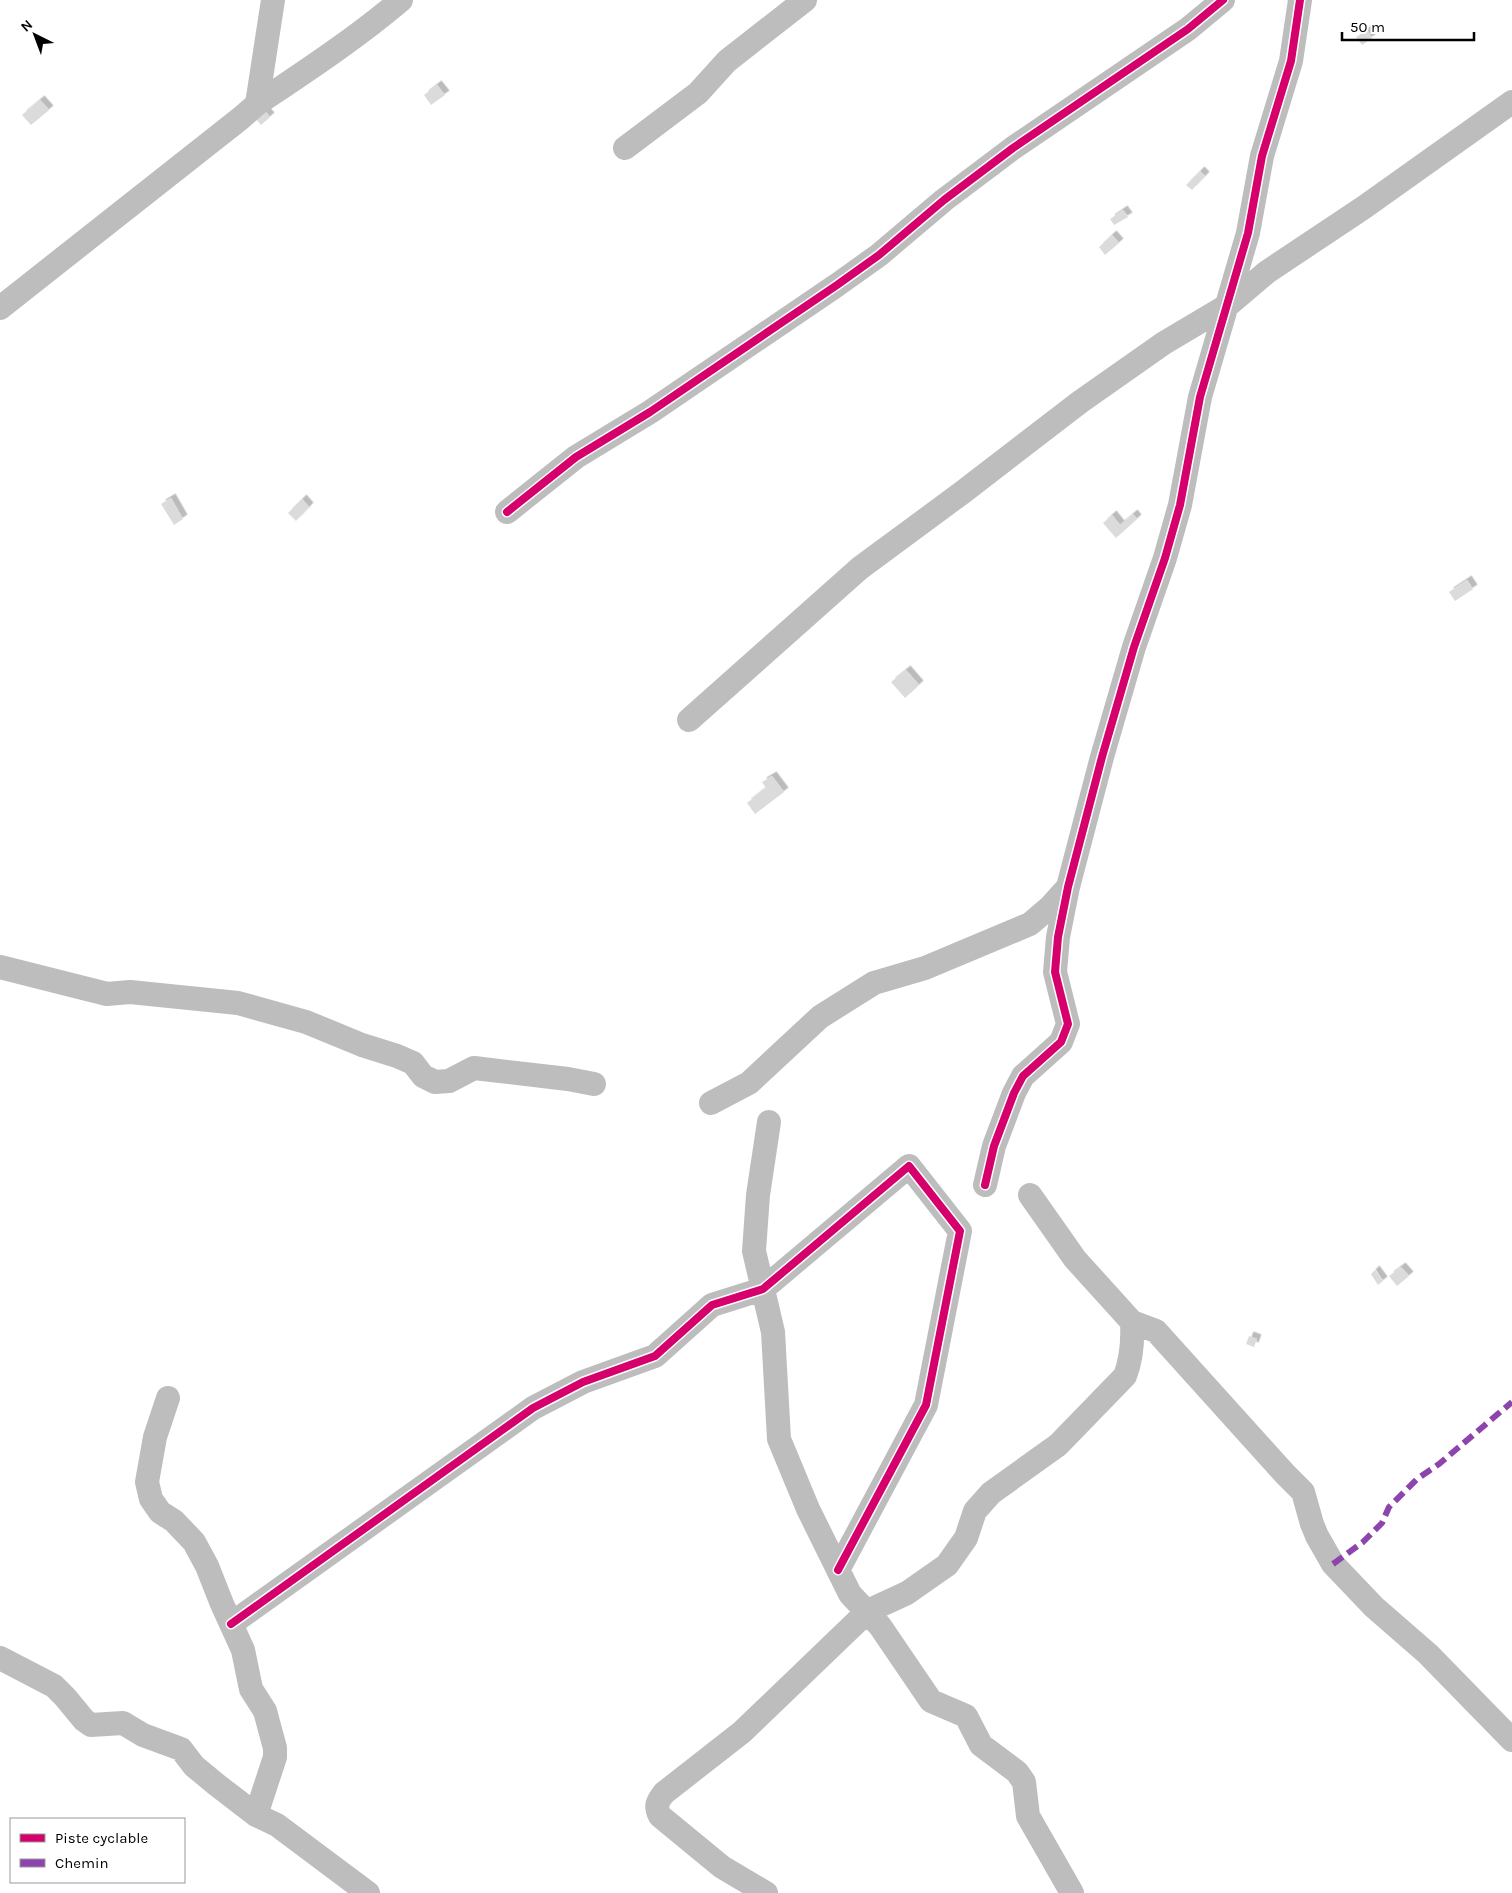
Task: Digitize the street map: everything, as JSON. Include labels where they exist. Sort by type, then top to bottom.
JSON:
[{"type":"street","points":[[257,104],[273,0]]},
{"type":"street","points":[[0,308],[257,104],[318,64],[374,23],[401,0]]},
{"type":"street","points":[[625,148],[698,93],[727,61],[805,0]]},
{"type":"street","points":[[507,512],[576,457],[650,412],[879,255],[944,200],[1013,148],[1188,29],[1223,0]]},
{"type":"street","points":[[985,1185],[994,1146],[1014,1093],[1023,1076],[1061,1042],[1068,1024],[1055,972],[1058,937],[1068,886],[1126,675],[1180,505],[1200,397],[1248,234],[1262,156],[1291,61],[1300,0]]},
{"type":"street","points":[[689,720],[860,568],[1080,402],[1164,343],[1228,305],[1267,272],[1363,208],[1512,102]]},
{"type":"street","points":[[711,1103],[749,1083],[820,1017],[874,983],[926,968],[1030,924],[1051,906],[1068,886]]},
{"type":"street","points":[[0,967],[107,994],[130,992],[238,1003],[306,1022],[362,1045],[413,1062],[423,1076],[435,1082],[449,1081],[474,1068],[568,1079],[594,1084]]},
{"type":"street","points":[[769,1122],[758,1195],[754,1251],[772,1332],[779,1439],[808,1509],[850,1594],[868,1611],[931,1701],[966,1716],[981,1745],[1016,1772],[1024,1782],[1028,1816],[1072,1893]]},
{"type":"street","points":[[231,1624],[534,1408],[583,1382],[655,1356],[712,1304],[762,1289],[909,1166],[960,1231],[926,1405],[838,1570]]},
{"type":"street","points":[[1030,1195],[1075,1259],[1132,1322],[1156,1331],[1303,1492],[1316,1536],[1333,1564],[1374,1607],[1428,1654],[1512,1740]]},
{"type":"street","points":[[766,1893],[722,1867],[660,1816],[656,1808],[657,1802],[664,1793],[742,1732],[868,1611],[907,1593],[947,1565],[966,1538],[975,1511],[991,1493],[1058,1445],[1125,1376],[1133,1346],[1132,1322]]},
{"type":"street","points":[[168,1398],[155,1437],[147,1482],[151,1499],[160,1512],[174,1521],[194,1542],[207,1566],[243,1650],[251,1689],[265,1711],[275,1748],[275,1757],[256,1814]]},
{"type":"street","points":[[0,1658],[54,1686],[84,1720],[91,1725],[123,1723],[143,1735],[180,1750],[194,1766],[256,1814],[277,1826],[368,1893]]},
{"type":"building","points":[[1367,30],[1372,38],[1362,45],[1356,37]]},
{"type":"building","points":[[437,85],[445,95],[431,105],[424,95]]},
{"type":"building","points":[[40,100],[49,110],[31,125],[22,115]]},
{"type":"building","points":[[263,109],[270,117],[261,125],[254,117]]},
{"type":"building","points":[[1200,171],[1205,176],[1192,190],[1186,185]]},
{"type":"building","points":[[1123,210],[1128,217],[1114,225],[1110,219]]},
{"type":"building","points":[[1112,235],[1119,243],[1105,255],[1099,247]]},
{"type":"building","points":[[171,498],[183,519],[174,525],[161,504]]},
{"type":"building","points":[[302,499],[309,507],[296,521],[288,513]]},
{"type":"building","points":[[1133,514],[1137,519],[1116,538],[1103,523],[1112,515],[1120,525]]},
{"type":"building","points":[[1467,580],[1473,589],[1455,601],[1449,592]]},
{"type":"building","points":[[906,670],[919,685],[905,698],[891,682]]},
{"type":"building","points":[[772,776],[784,792],[755,814],[747,803],[766,788],[762,782]]},
{"type":"building","points":[[1401,1267],[1409,1276],[1397,1286],[1389,1276]]},
{"type":"building","points":[[1375,1270],[1383,1281],[1378,1285],[1371,1274]]},
{"type":"building","points":[[1249,1336],[1257,1339],[1254,1347],[1246,1344]]},
{"type":"marked path","points":[[1333,1564],[1363,1542],[1382,1523],[1389,1507],[1417,1479],[1439,1464],[1512,1402]]},
{"type":"cycle path","points":[[507,512],[576,457],[650,412],[879,255],[944,200],[1013,148],[1188,29],[1223,0]]},
{"type":"cycle path","points":[[985,1185],[994,1146],[1014,1093],[1023,1076],[1061,1042],[1068,1024],[1055,972],[1058,937],[1068,887],[1102,757],[1134,647],[1165,558],[1180,505],[1200,397],[1248,233],[1262,156],[1291,61],[1300,0]]},
{"type":"cycle path","points":[[231,1624],[533,1408],[583,1382],[655,1356],[712,1305],[763,1289],[909,1166],[960,1231],[926,1405],[838,1570]]}]
